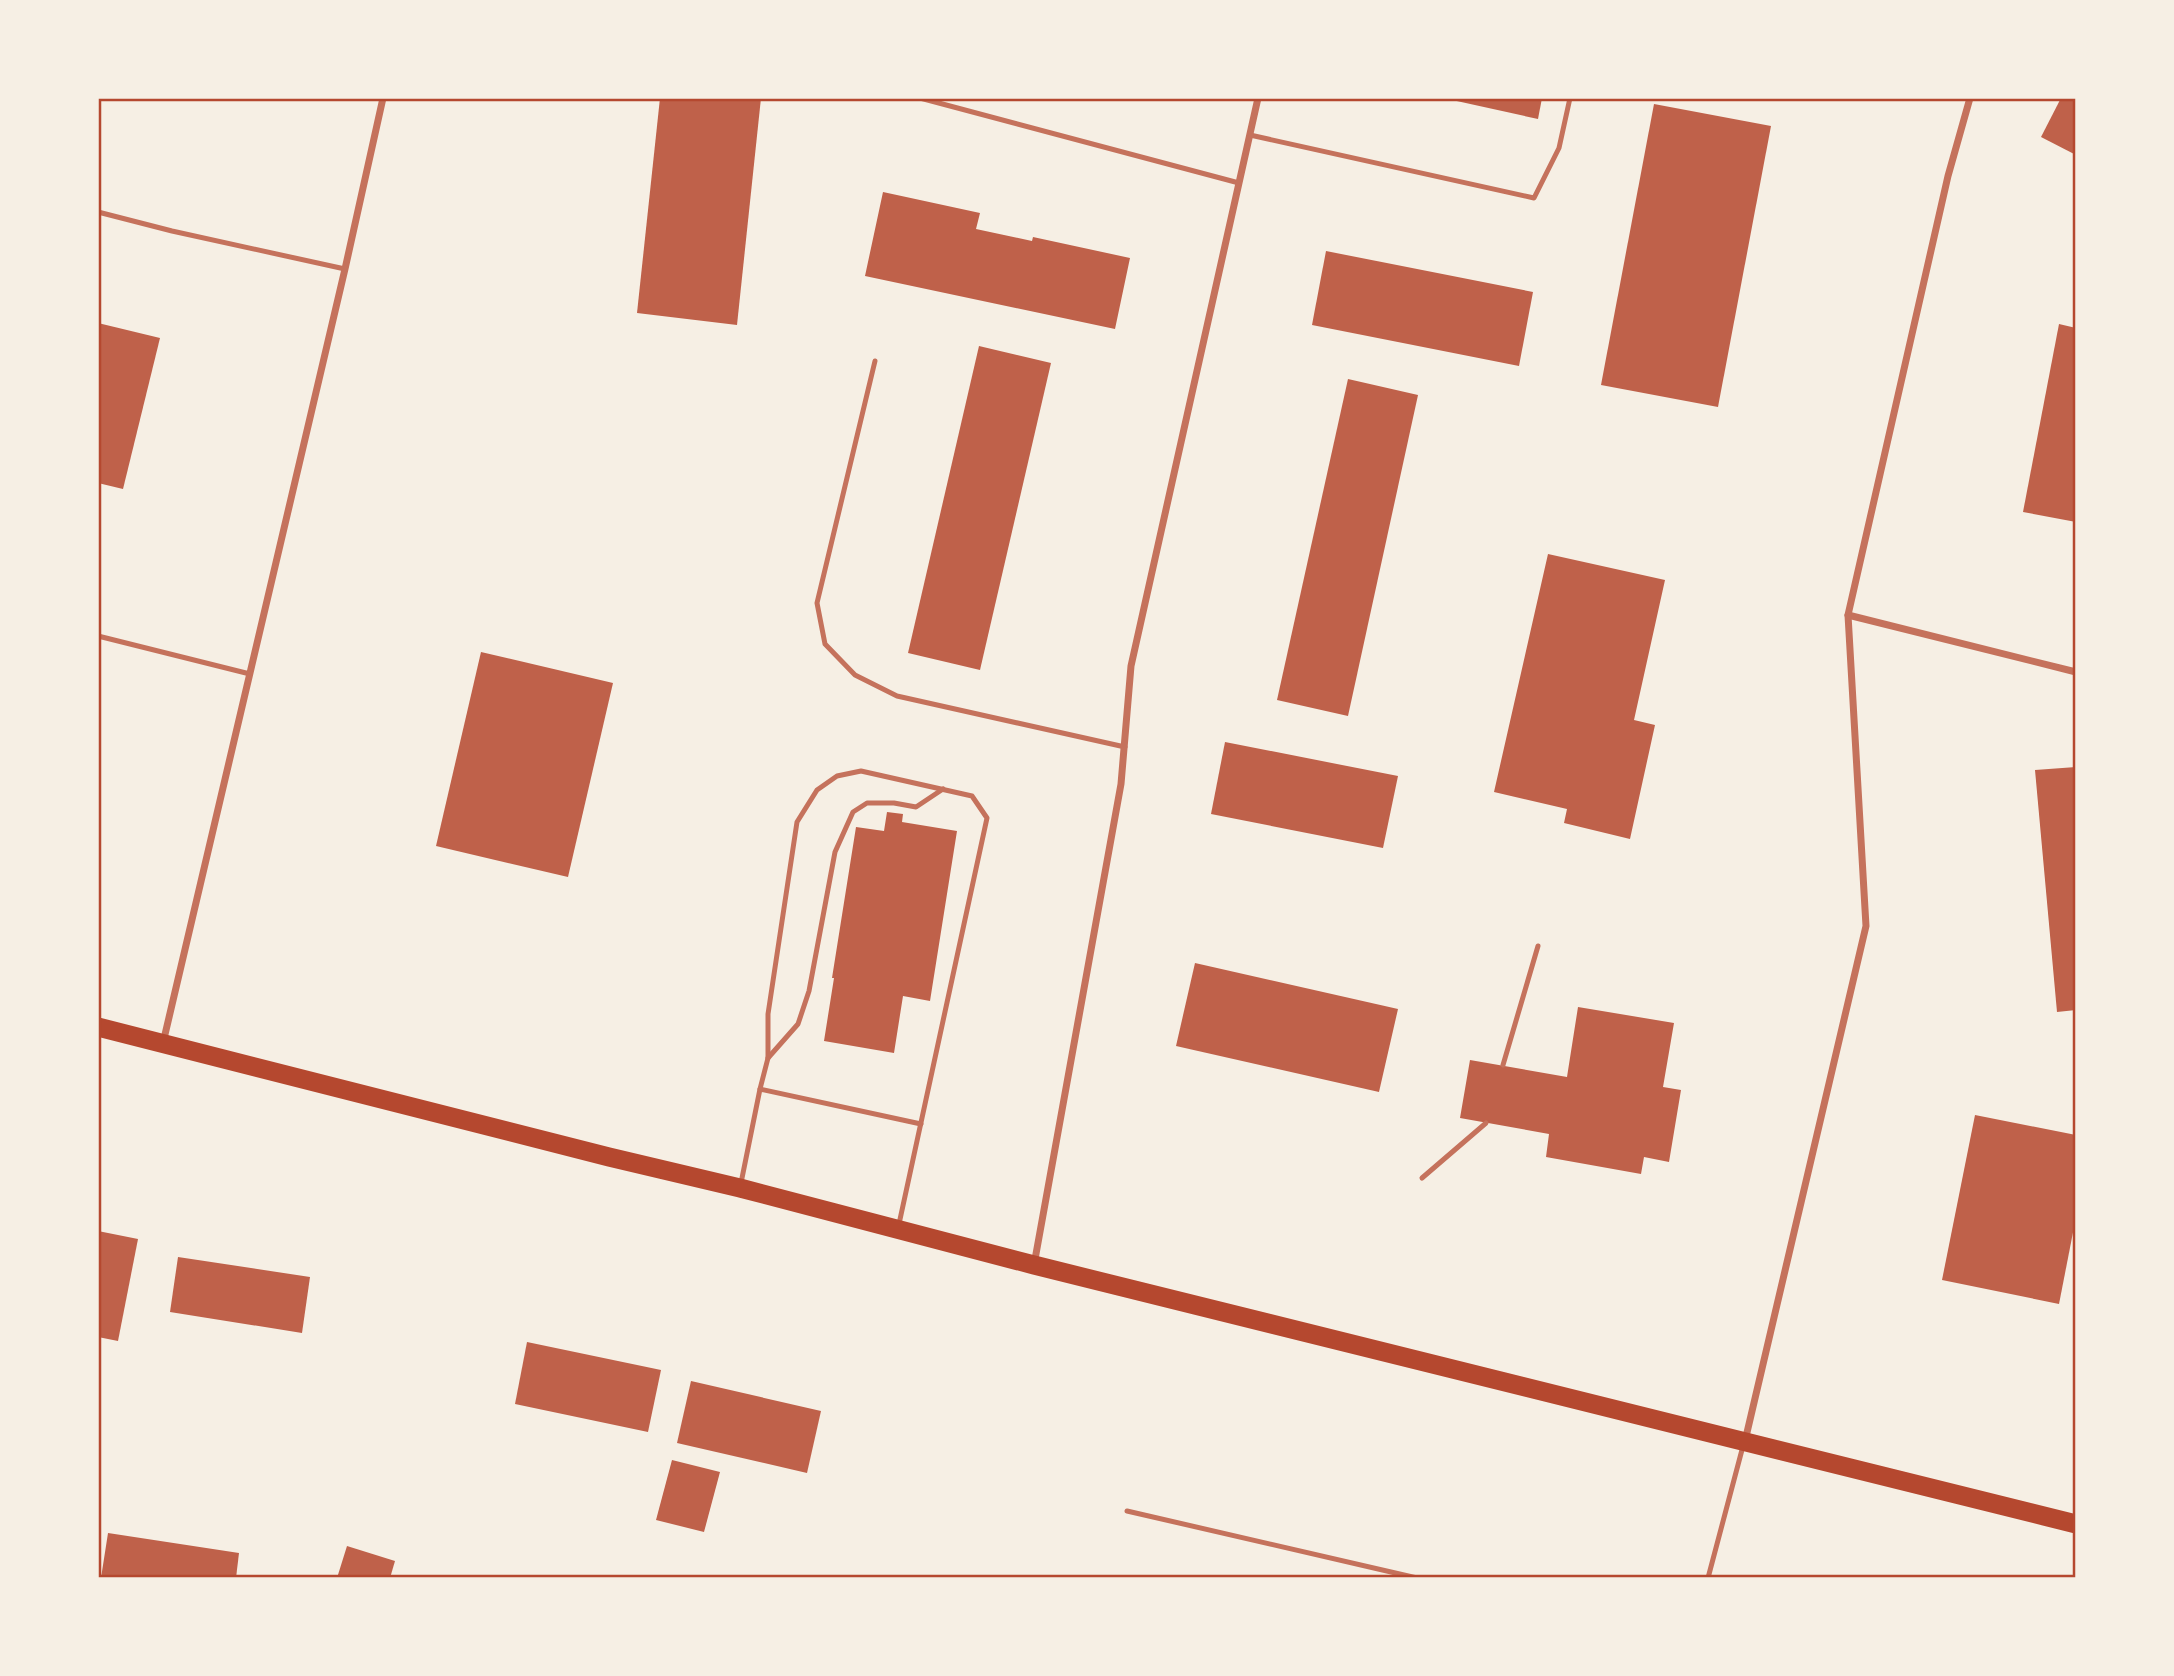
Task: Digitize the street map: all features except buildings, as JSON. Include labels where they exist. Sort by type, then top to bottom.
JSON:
[{"type":"highway","points":[[98,1027],[740,1188],[1034,1265],[2076,1524]]},
{"type":"street","points":[[163,1044],[383,98]]},
{"type":"street","points":[[1034,1265],[1121,784],[1131,666],[1258,98]]},
{"type":"street","points":[[1744,1441],[1866,926],[1848,615],[1948,176],[1970,98]]},
{"type":"street","points":[[1848,615],[2076,672]]},
{"type":"lane","points":[[920,98],[1239,183]]},
{"type":"lane","points":[[1250,135],[1534,198],[1559,148],[1570,98]]},
{"type":"lane","points":[[98,212],[345,269]]},
{"type":"lane","points":[[875,360],[817,603],[825,643],[855,675],[897,696],[1125,747]]},
{"type":"lane","points":[[98,636],[250,674]]},
{"type":"lane","points":[[740,1188],[768,1058],[768,1014],[797,822],[817,790],[837,776],[861,771],[972,796],[987,818],[898,1230]]},
{"type":"lane","points":[[768,1058],[798,1024],[809,991],[835,852],[853,812],[867,803],[894,803],[916,807],[943,789]]},
{"type":"lane","points":[[1503,1065],[1538,946]]},
{"type":"lane","points":[[760,1089],[920,1124]]},
{"type":"lane","points":[[1422,1178],[1486,1123]]},
{"type":"lane","points":[[1708,1578],[1744,1441]]},
{"type":"lane","points":[[1128,1511],[1417,1578]]}]
